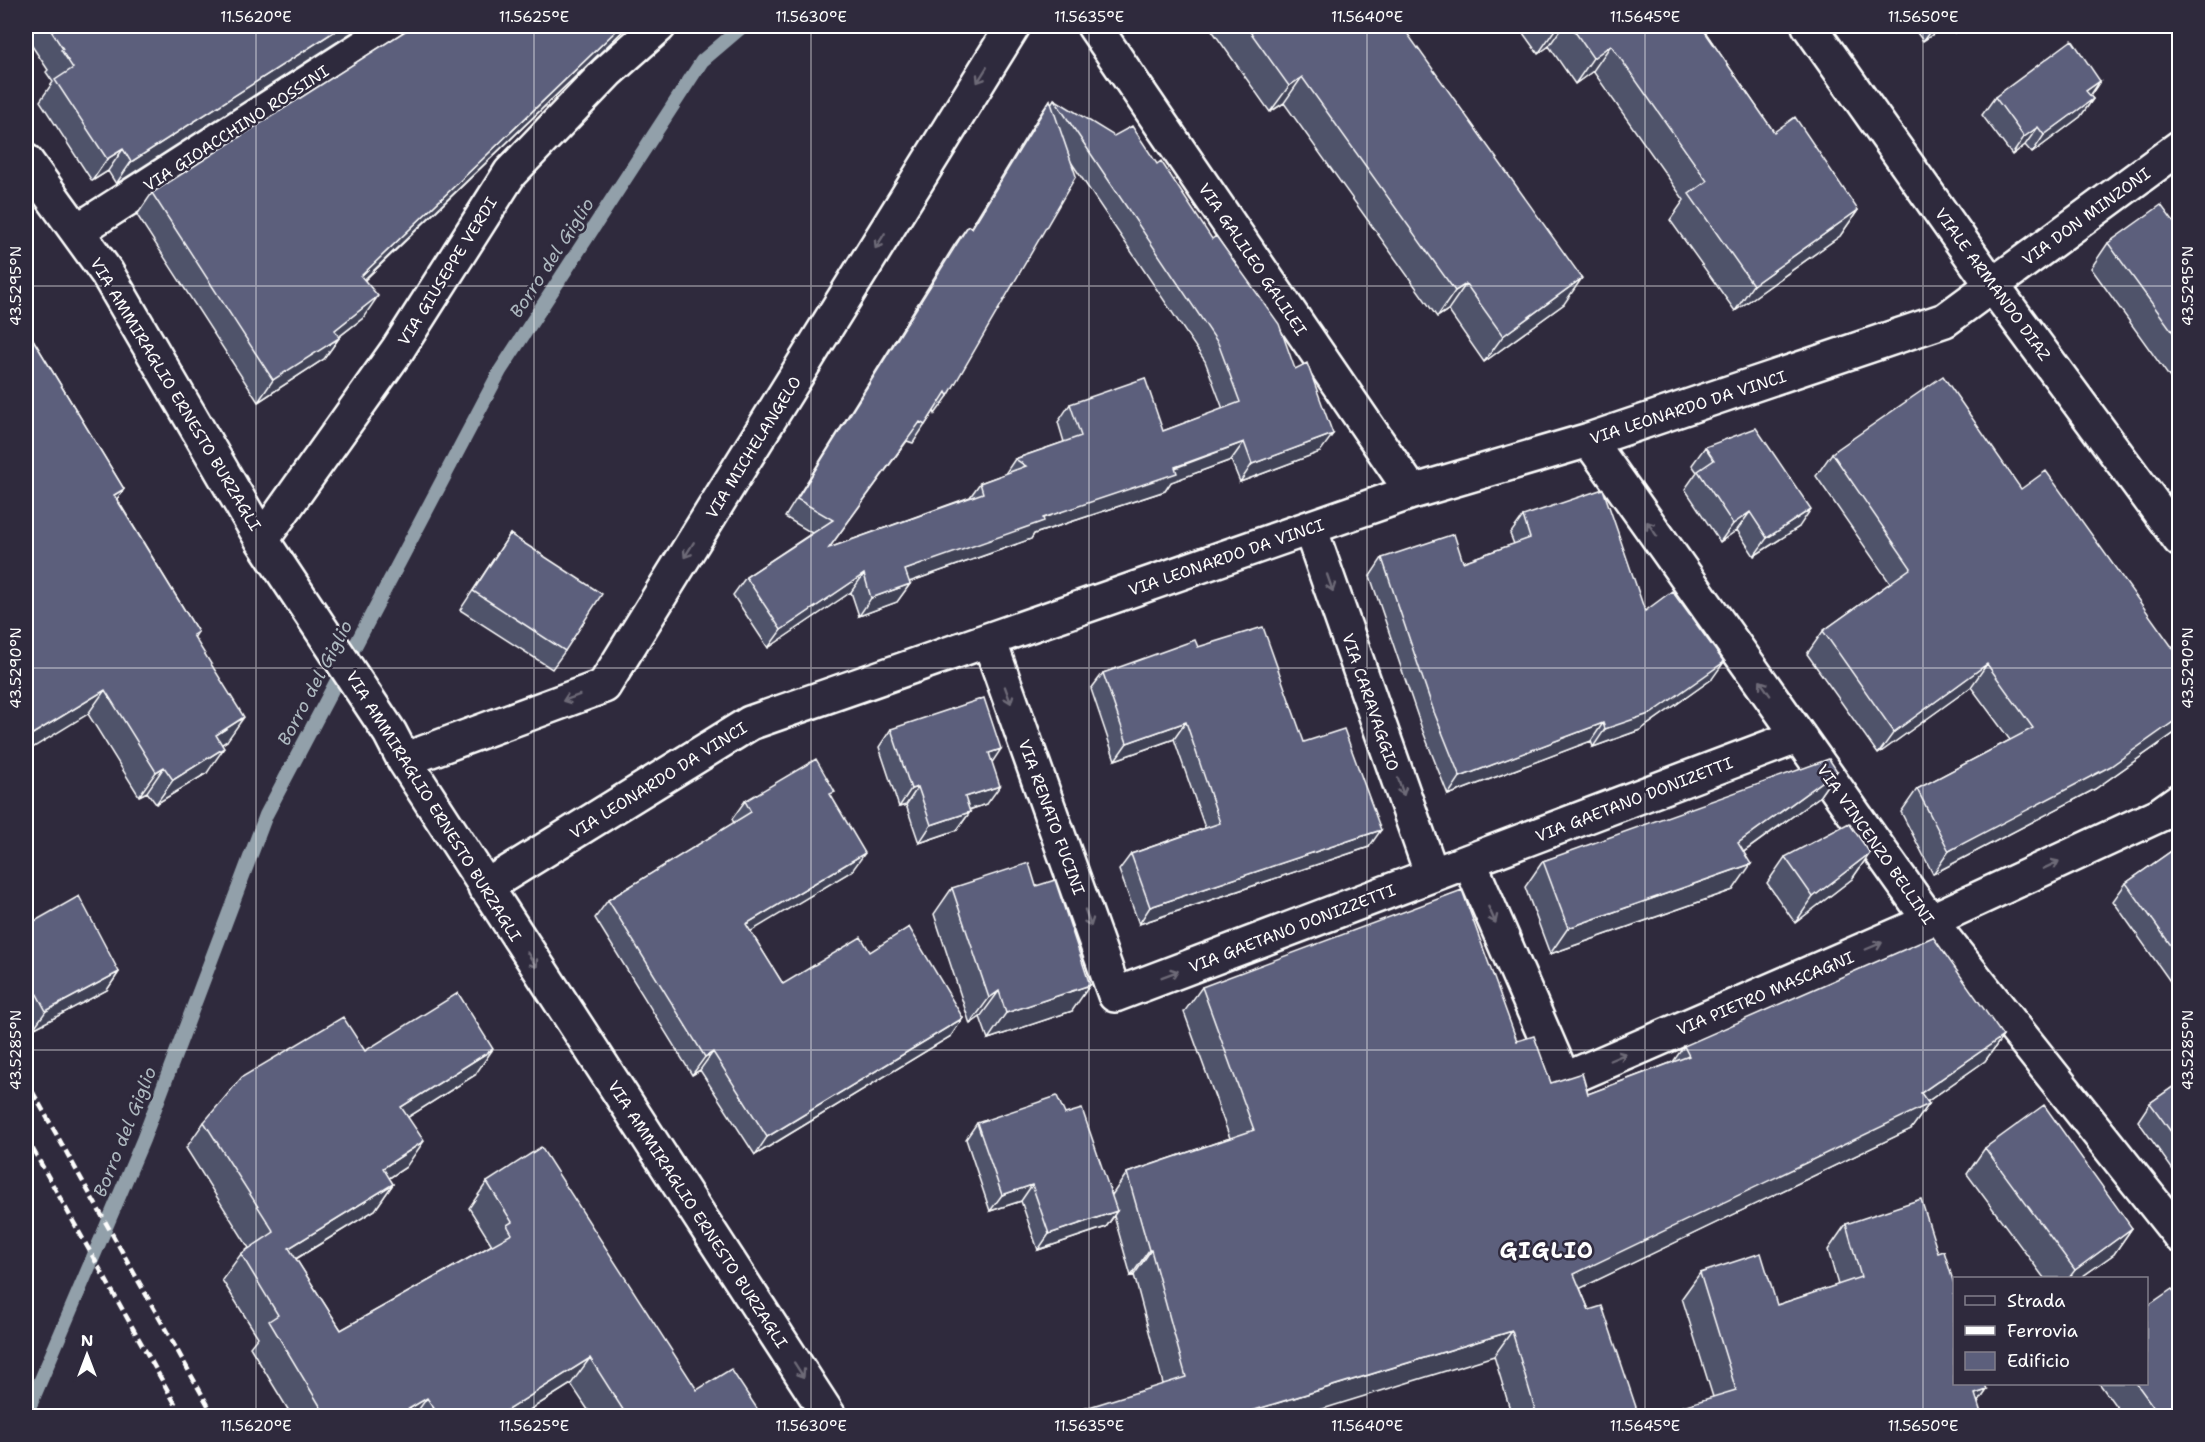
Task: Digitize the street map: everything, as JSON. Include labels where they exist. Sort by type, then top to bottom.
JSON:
[{"type":"street","name":"VIA GIOACCHINO ROSSINI","points":[[77,231],[396,26]]},
{"type":"street","name":"VIA GIUSEPPE VERDI","points":[[262,540],[398,350],[510,173],[607,72],[659,26]]},
{"type":"street","name":"VIA MICHELANGELO","points":[[397,746],[604,686],[1013,26]]},
{"type":"street","name":"VIA GALILEO GALILEI","points":[[1094,26],[1412,492]]},
{"type":"street","name":"VIALE ARMANDO DIAZ","points":[[1809,26],[1992,285],[2180,540]]},
{"type":"street","name":"VIA DON MINZONI","points":[[1992,285],[2180,147]]},
{"type":"street","name":"VIA AMMIRAGLIO ERNESTO BURZAGLI","points":[[26,161],[107,273],[262,540],[829,1416]]},
{"type":"street","name":"VIA LEONARDO DA VINCI","points":[[485,887],[750,723],[1412,492],[1589,440],[1946,320],[1992,285]]},
{"type":"street","name":"VIA VINCENZO BELLINI","points":[[1589,440],[1930,921],[2178,1231]]},
{"type":"street","name":"VIA CARAVAGGIO","points":[[1310,528],[1432,875]]},
{"type":"street","name":"VIA RENATO FUCINI","points":[[989,640],[1115,995]]},
{"type":"street","name":"VIA GAETANO DONIZETTI","points":[[1469,861],[1799,736]]},
{"type":"street","name":"VIA PIETRO MASCAGNI","points":[[1469,861],[1564,1080],[1930,921],[2159,815],[2180,800]]},
{"type":"street","name":"VIA GAETANO DONIZZETTI","points":[[1115,995],[1469,861]]},
{"type":"building","points":[[48,26],[343,26],[131,162],[123,149],[107,159],[55,80],[73,68]]},
{"type":"building","points":[[413,26],[621,26],[361,276],[378,296],[335,330],[339,338],[273,380],[152,193]]},
{"type":"building","points":[[1246,26],[1372,26],[1374,29],[1379,26],[1402,26],[1582,278],[1503,336],[1466,284],[1455,291],[1302,77],[1289,86]]},
{"type":"building","points":[[1571,26],[1701,26],[1774,132],[1795,117],[1858,210],[1753,285],[1689,194],[1707,181],[1611,45],[1593,58]]},
{"type":"building","points":[[2072,40],[2100,81],[2086,91],[2093,99],[2044,135],[2038,127],[2024,137],[1995,97]]},
{"type":"building","points":[[1054,99],[1114,136],[1132,126],[1157,164],[1161,161],[1212,239],[1216,236],[1279,324],[1295,369],[1307,363],[1333,434],[1252,464],[1244,442],[1175,467],[1177,473],[1043,518],[1044,521],[905,570],[910,584],[871,598],[864,574],[781,630],[746,577],[833,520],[797,499],[968,226],[972,228],[1050,100],[1076,176],[948,396],[946,392],[925,425],[920,422],[829,548],[983,493],[980,483],[1026,466],[1015,459],[1081,436],[1070,404],[1145,378],[1163,431],[1240,402],[1218,343]]},
{"type":"building","points":[[2161,205],[2175,224],[2180,221],[2180,342],[2108,243]]},
{"type":"building","points":[[26,328],[124,489],[114,495],[198,632],[193,635],[244,717],[216,735],[224,748],[173,780],[164,767],[156,772],[105,690],[26,738]]},
{"type":"building","points":[[1943,376],[2021,489],[2046,471],[2180,658],[2180,717],[2111,766],[1949,851],[1917,789],[2033,728],[1987,664],[1894,732],[1823,631],[1911,568],[1832,453]]},
{"type":"building","points":[[1756,428],[1811,509],[1767,538],[1750,512],[1733,524],[1698,471],[1714,460],[1705,447]]},
{"type":"building","points":[[1603,489],[1645,611],[1672,591],[1724,662],[1652,713],[1605,729],[1603,723],[1460,777],[1434,712],[1382,558],[1454,534],[1463,562],[1530,538],[1523,516]]},
{"type":"building","points":[[510,534],[602,594],[565,651],[473,591]]},
{"type":"building","points":[[1263,627],[1304,742],[1344,729],[1381,830],[1150,907],[1131,854],[1220,823],[1186,722],[1127,743],[1103,673],[1195,640],[1198,647]]},
{"type":"building","points":[[984,698],[1001,749],[989,753],[1000,786],[965,797],[970,812],[931,825],[918,787],[911,789],[891,729]]},
{"type":"building","points":[[816,759],[835,792],[830,794],[865,853],[746,924],[783,984],[861,937],[870,952],[909,927],[963,1018],[767,1137],[713,1052],[705,1057],[608,900],[751,812],[745,801]]},
{"type":"building","points":[[1829,759],[1837,771],[1738,843],[1751,864],[1568,928],[1543,861]]},
{"type":"building","points":[[1849,823],[1870,853],[1813,897],[1785,857]]},
{"type":"building","points":[[2180,845],[2180,958],[2126,883]]},
{"type":"building","points":[[1029,863],[1036,886],[1055,880],[1090,985],[1006,1013],[999,991],[989,998],[952,888]]},
{"type":"building","points":[[1462,890],[1517,1041],[1534,1036],[1551,1083],[1582,1073],[1588,1094],[1689,1056],[1684,1046],[1933,937],[2003,1036],[1921,1093],[1929,1104],[1574,1274],[1589,1310],[1602,1306],[1639,1416],[1537,1416],[1512,1331],[1235,1416],[1060,1416],[1186,1377],[1127,1173],[1254,1130],[1202,987]]},
{"type":"building","points":[[79,896],[119,972],[46,1011],[26,974],[26,926]]},
{"type":"building","points":[[458,993],[493,1049],[401,1107],[424,1141],[383,1168],[393,1184],[289,1248],[341,1330],[512,1234],[507,1225],[512,1222],[487,1182],[541,1147],[697,1390],[731,1369],[762,1416],[627,1416],[590,1358],[498,1416],[439,1416],[427,1398],[397,1416],[326,1416],[269,1321],[278,1315],[241,1254],[274,1232],[204,1122],[242,1077],[343,1017],[365,1051]]},
{"type":"building","points":[[2180,1082],[2180,1144],[2150,1103]]},
{"type":"building","points":[[1057,1096],[1065,1114],[1082,1109],[1117,1211],[1049,1234],[1032,1185],[1002,1195],[977,1123]]},
{"type":"building","points":[[2044,1105],[2132,1228],[2075,1270],[1985,1148]]},
{"type":"building","points":[[1921,1199],[1938,1253],[1944,1251],[1953,1281],[1953,1385],[1986,1385],[1987,1390],[1975,1394],[1982,1416],[1650,1416],[1736,1390],[1700,1273],[1761,1253],[1777,1305],[1861,1277],[1846,1224]]},
{"type":"building","points":[[2172,1289],[2180,1299],[2180,1416],[2160,1416],[2137,1385],[2148,1385],[2148,1306]]},
{"type":"waterway","name":"Borro del Giglio","points":[[26,1415],[143,1140],[266,815],[500,371],[702,61],[743,26]]},
{"type":"railway","points":[[26,1080],[214,1416]]},
{"type":"railway","points":[[26,1137],[182,1416]]},
{"type":"district","name":"GIGLIO","points":[[1547,1250]]}]
